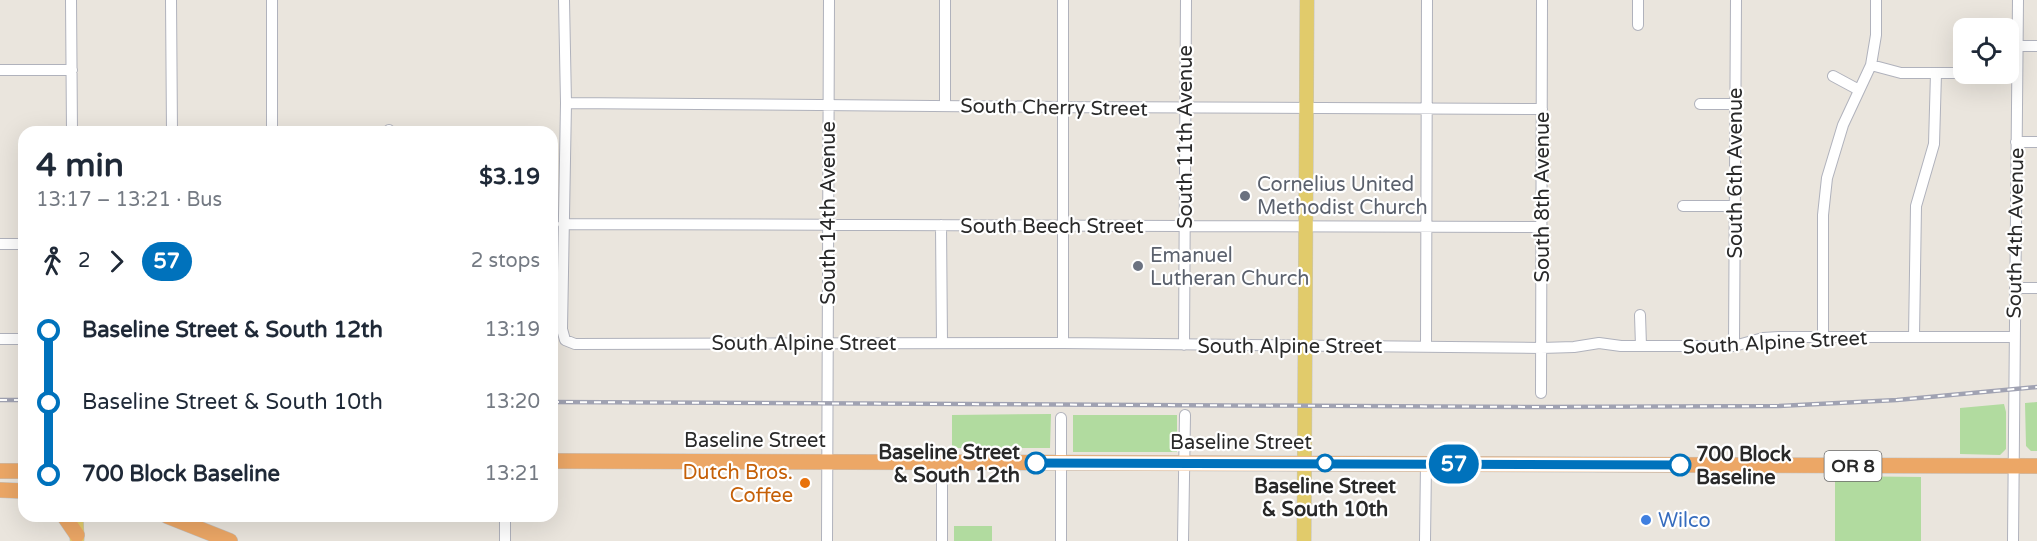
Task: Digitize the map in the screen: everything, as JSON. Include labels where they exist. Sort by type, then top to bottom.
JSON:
[{"type":"highway","name":"Baseline Street","points":[[558,461],[2037,466]]},
{"type":"highway","points":[[0,471],[18,471]]},
{"type":"highway","points":[[0,485],[18,485]]},
{"type":"highway","points":[[0,490],[18,491]]},
{"type":"highway","points":[[68,522],[77,538]]},
{"type":"highway","points":[[181,522],[230,541]]},
{"type":"main road","points":[[1304,541],[1307,0]]},
{"type":"main road","points":[[76,522],[77,538]]},
{"type":"street","points":[[71,0],[72,126]]},
{"type":"street","points":[[171,0],[172,126]]},
{"type":"street","points":[[272,0],[272,126]]},
{"type":"street","points":[[563,224],[566,103],[564,0]]},
{"type":"street","name":"South 14th Avenue","points":[[827,541],[829,0]]},
{"type":"street","points":[[945,0],[945,106]]},
{"type":"street","points":[[1063,0],[1063,343]]},
{"type":"street","name":"South 11th Avenue","points":[[1184,345],[1186,0]]},
{"type":"street","points":[[1426,347],[1427,0]]},
{"type":"street","name":"South 8th Avenue","points":[[1541,393],[1542,0]]},
{"type":"street","points":[[1638,0],[1638,25]]},
{"type":"street","name":"South 6th Avenue","points":[[1734,346],[1736,0]]},
{"type":"street","points":[[1823,337],[1823,216],[1827,178],[1843,125],[1871,65],[1876,35],[1876,0]]},
{"type":"street","name":"South 4th Avenue","points":[[2018,0],[2018,18]]},
{"type":"street","points":[[2019,46],[2037,46]]},
{"type":"street","points":[[1871,65],[1901,73],[1953,73]]},
{"type":"street","points":[[0,70],[72,70]]},
{"type":"street","points":[[1914,337],[1916,206],[1934,144],[1936,73]]},
{"type":"street","points":[[1833,76],[1859,90]]},
{"type":"street","name":"South 4th Avenue","points":[[2013,541],[2017,84]]},
{"type":"street","name":"South Cherry Street","points":[[566,103],[1063,108],[1542,109]]},
{"type":"street","points":[[1700,104],[1736,104]]},
{"type":"street","points":[[2016,142],[2037,142]]},
{"type":"street","points":[[1683,206],[1735,206]]},
{"type":"street","name":"South Alpine Street","points":[[563,224],[562,329],[565,340],[575,344],[1063,343],[1541,348],[1599,343],[1621,346],[1734,346],[1763,338],[2014,337]]},
{"type":"street","name":"South Beech Street","points":[[563,224],[1542,227]]},
{"type":"street","points":[[940,225],[942,343]]},
{"type":"street","points":[[0,244],[18,244]]},
{"type":"street","points":[[2015,288],[2037,288]]},
{"type":"street","points":[[1640,315],[1641,346]]},
{"type":"street","points":[[0,339],[18,339]]},
{"type":"street","points":[[1183,541],[1185,415]]},
{"type":"street","points":[[1061,418],[1061,541]]},
{"type":"street","points":[[942,462],[942,541]]},
{"type":"street","points":[[1425,541],[1426,464]]},
{"type":"street","points":[[505,522],[505,541]]},
{"type":"green space","points":[[2037,402],[2037,451],[2031,451],[2026,446],[2025,403]]},
{"type":"green space","points":[[2004,404],[2006,449],[2000,455],[1960,454],[1960,408]]},
{"type":"green space","points":[[1051,414],[1050,448],[952,448],[952,415]]},
{"type":"green space","points":[[1073,415],[1177,415],[1177,452],[1073,452]]},
{"type":"green space","points":[[1835,476],[1921,477],[1921,541],[1835,541]]},
{"type":"green space","points":[[954,526],[992,526],[992,541],[954,541]]},
{"type":"railway","points":[[558,402],[1779,406],[1897,400],[2037,387]]},
{"type":"railway","points":[[0,400],[18,400]]},
{"type":"bus line","name":"57","points":[[1036,463],[1680,465]]},
{"type":"place","name":"Cornelius United Methodist Church","points":[[1245,196]]},
{"type":"place","name":"Emanuel Lutheran Church","points":[[1138,266]]},
{"type":"place","name":"Baseline Street & South 12th","points":[[1036,463]]},
{"type":"place","name":"Baseline Street & South 10th","points":[[1325,463]]},
{"type":"place","name":"700 Block Baseline","points":[[1680,465]]},
{"type":"place","name":"Dutch Bros. Coffee","points":[[805,483]]},
{"type":"place","name":"Wilco","points":[[1646,520]]}]
